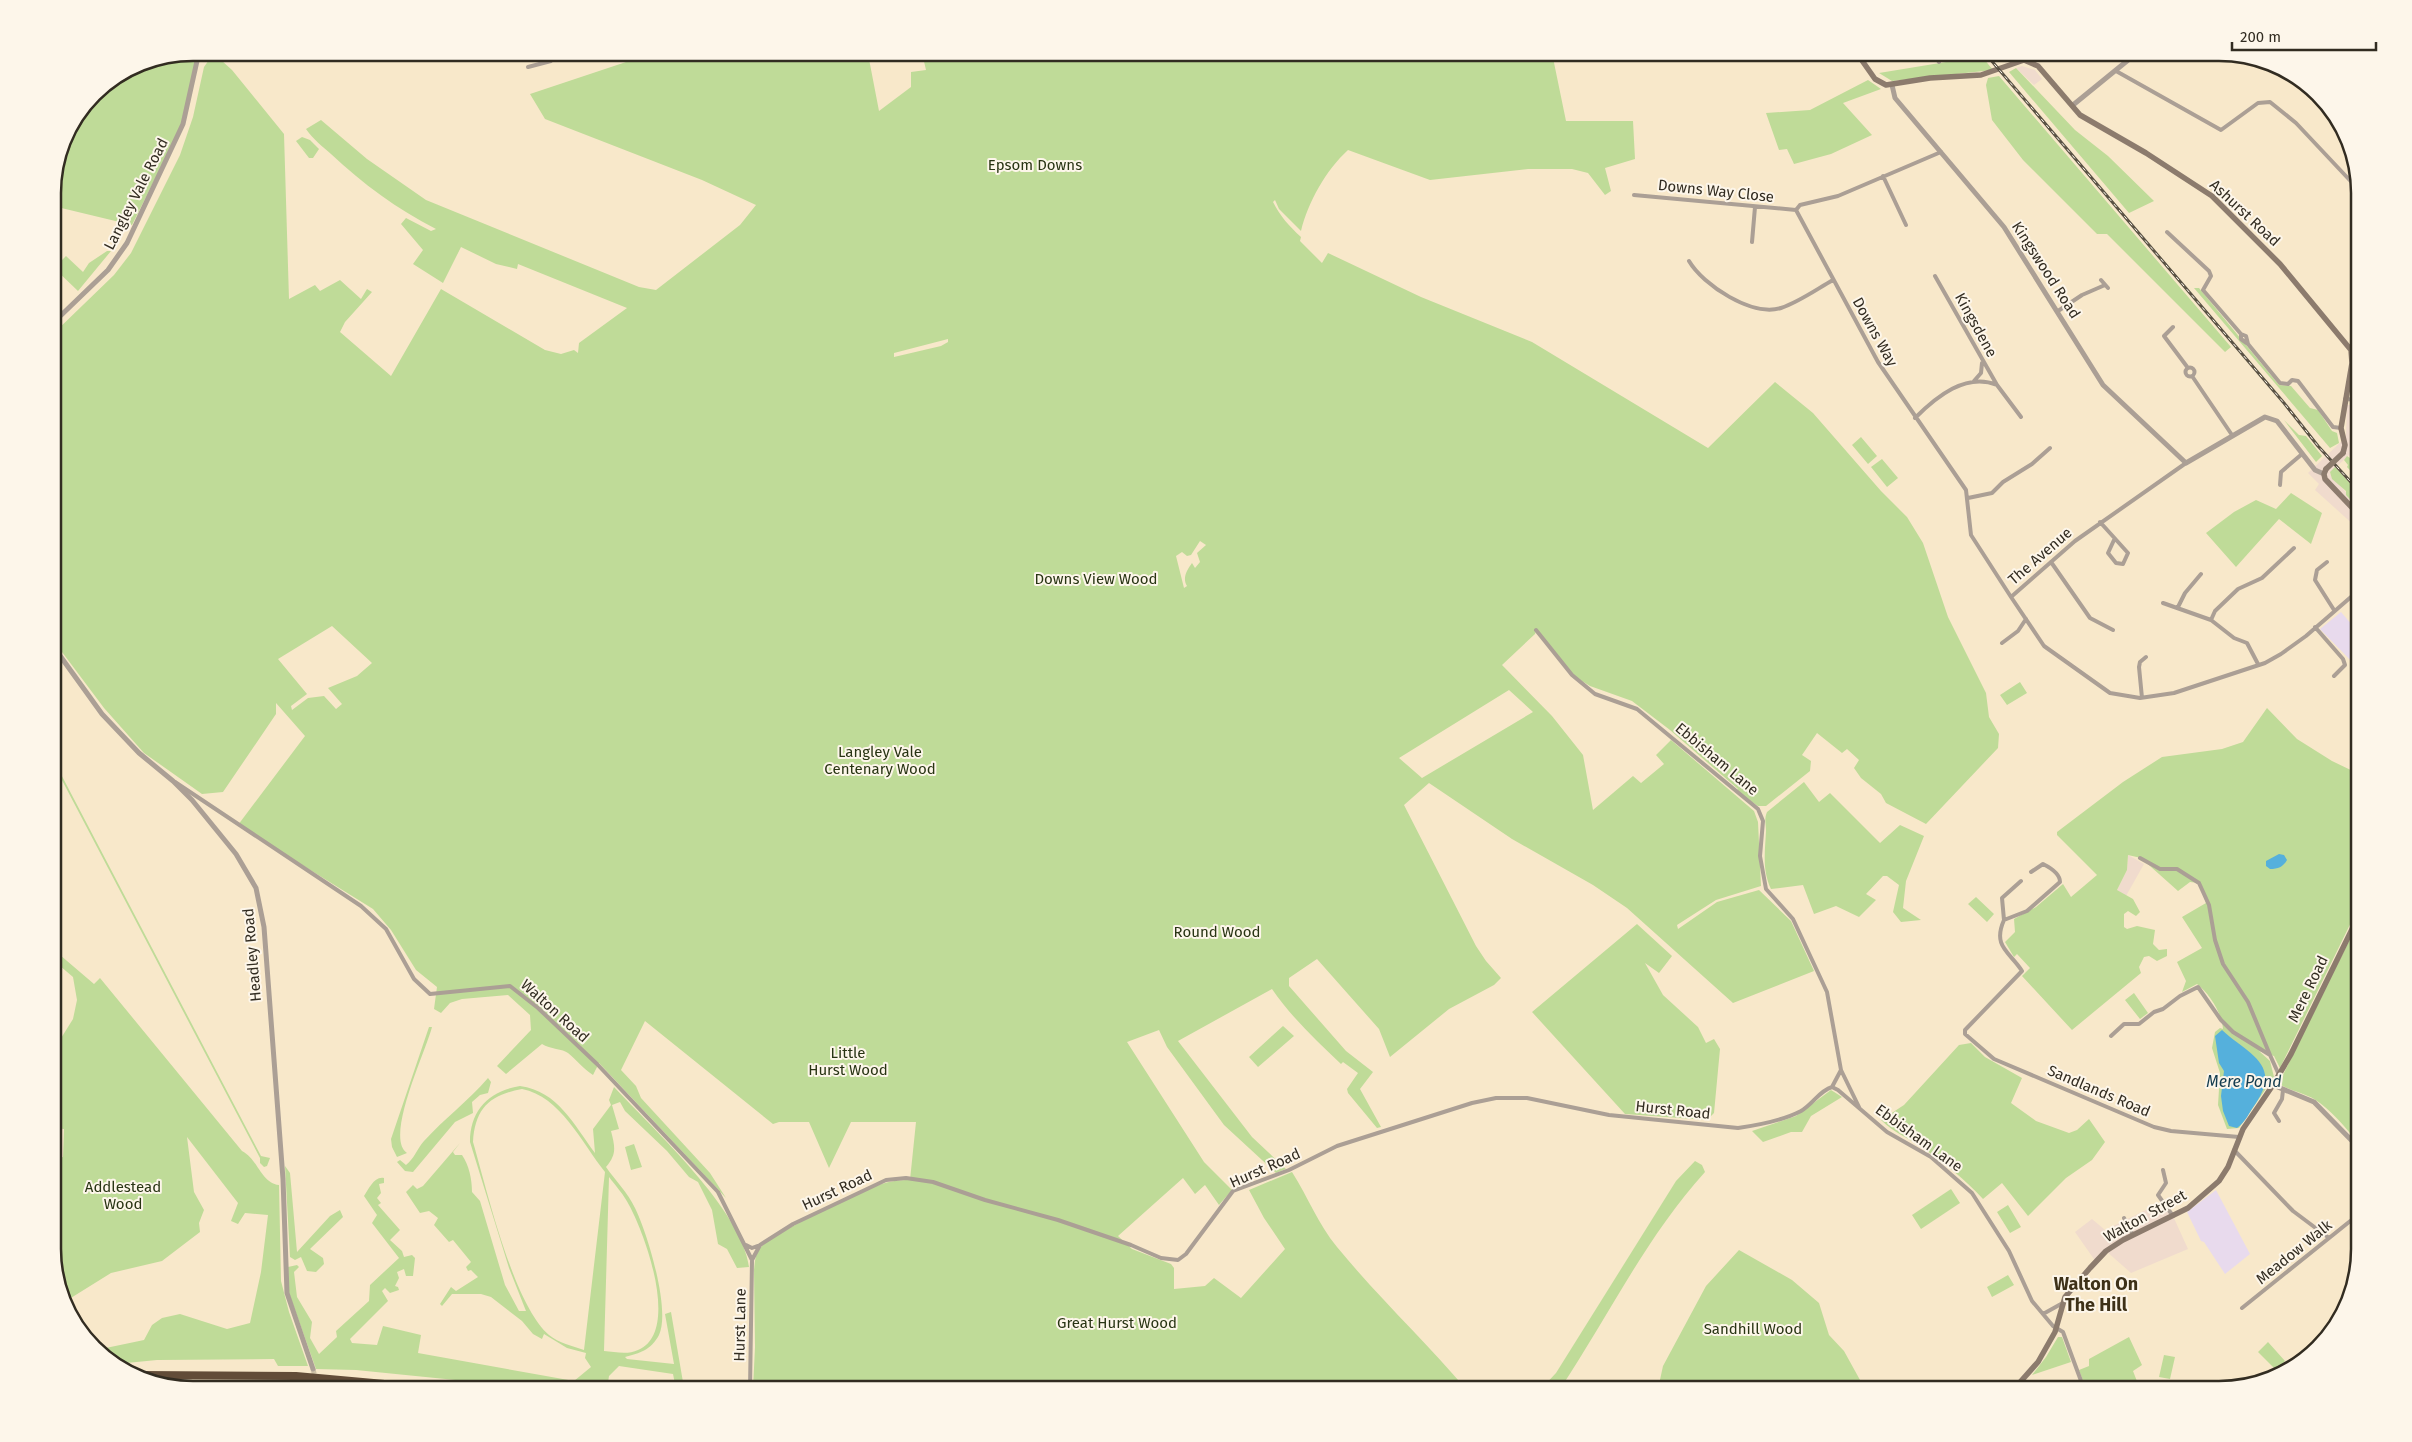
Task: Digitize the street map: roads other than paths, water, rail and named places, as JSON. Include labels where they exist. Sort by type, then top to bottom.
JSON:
[{"type":"highway","points":[[159,1376],[296,1376],[347,1381]]},
{"type":"main road","points":[[1862,61],[1875,79],[1886,85],[1930,78],[1981,75],[2021,61]]},
{"type":"main road","name":"Ashurst Road","points":[[2026,61],[2038,66],[2054,87],[2088,121],[2146,153],[2212,196],[2280,264],[2350,349]]},
{"type":"main road","points":[[2350,371],[2341,428],[2345,446],[2343,454],[2325,471],[2334,490],[2350,506]]},
{"type":"main road","name":"Mere Road","points":[[2279,1075],[2351,932]]},
{"type":"main road","name":"Walton Street","points":[[2022,1381],[2038,1362],[2057,1328],[2061,1304],[2065,1297],[2106,1251],[2133,1235],[2188,1208],[2213,1188],[2224,1175],[2239,1137],[2279,1075]]},
{"type":"street","name":"Langley Vale Road","points":[[62,314],[108,270],[127,243],[161,176],[183,124],[197,61]]},
{"type":"street","points":[[528,67],[552,61]]},
{"type":"street","points":[[2074,105],[2128,61]]},
{"type":"street","points":[[2116,71],[2221,130],[2258,103],[2270,102],[2296,123],[2349,180]]},
{"type":"street","name":"Kingswood Road","points":[[1892,85],[1895,98],[2004,227],[2104,385],[2186,463]]},
{"type":"street","points":[[1796,210],[1800,205],[1838,196],[1942,152]]},
{"type":"street","points":[[1883,176],[1906,225]]},
{"type":"street","name":"Downs Way Close","points":[[1634,195],[1796,210]]},
{"type":"street","points":[[1752,242],[1755,207]]},
{"type":"street","name":"Downs Way","points":[[1796,210],[1879,363],[1966,490],[1971,535],[2011,597]]},
{"type":"street","points":[[2167,232],[2209,271],[2211,276],[2203,290],[2241,334],[2244,343],[2248,344],[2280,383],[2288,384],[2292,380],[2298,382],[2333,427],[2341,428]]},
{"type":"street","points":[[1689,260],[1699,275],[1724,294],[1754,308],[1782,307],[1833,280]]},
{"type":"street","name":"Kingsdene","points":[[1936,276],[1982,361],[2020,417]]},
{"type":"street","points":[[2058,311],[2082,294],[2107,286],[2101,280]]},
{"type":"street","points":[[2173,328],[2164,336],[2188,368],[2186,374],[2192,376],[2232,435]]},
{"type":"street","points":[[1915,418],[1941,395],[1974,381],[1980,373],[1982,361]]},
{"type":"street","points":[[1974,381],[1997,385]]},
{"type":"street","points":[[2345,399],[2350,399]]},
{"type":"street","name":"The Avenue","points":[[2325,471],[2315,470],[2278,422],[2271,417],[2259,418],[2186,463],[2100,522],[2050,562],[2011,597],[2044,646],[2110,693],[2142,698],[2174,692],[2258,664],[2281,654],[2350,597]]},
{"type":"street","points":[[1968,498],[1992,493],[2003,482],[2032,464],[2050,448]]},
{"type":"street","points":[[2280,485],[2280,472],[2302,454]]},
{"type":"street","points":[[2100,522],[2114,540],[2128,553],[2123,564],[2116,563],[2108,552],[2114,540]]},
{"type":"street","points":[[2211,620],[2215,611],[2238,589],[2262,578],[2294,548]]},
{"type":"street","points":[[2050,562],[2090,618],[2113,630]]},
{"type":"street","points":[[2327,562],[2317,570],[2315,580],[2334,610]]},
{"type":"street","points":[[2178,607],[2185,593],[2202,574]]},
{"type":"street","points":[[2163,603],[2211,620],[2234,638],[2246,643],[2258,664]]},
{"type":"street","points":[[2002,643],[2018,631],[2026,618]]},
{"type":"street","points":[[2315,627],[2343,659],[2345,665],[2334,676]]},
{"type":"street","name":"Ebbisham Lane","points":[[1536,630],[1572,675],[1595,694],[1637,709],[1671,734],[1707,768],[1758,809],[1763,821],[1760,856],[1766,889],[1793,919],[1827,992],[1841,1070],[1859,1107]]},
{"type":"street","points":[[2142,698],[2139,667],[2140,662],[2146,657]]},
{"type":"street","name":"Headley Road","points":[[62,658],[102,714],[139,753],[173,781],[208,818],[236,854],[256,888],[261,907],[283,1179],[288,1293],[299,1332],[314,1369]]},
{"type":"street","name":"Walton Road","points":[[173,781],[180,783],[238,825],[361,906],[386,929],[414,979],[430,994],[510,986],[538,1008],[608,1074],[718,1192],[752,1260]]},
{"type":"street","points":[[2140,858],[2160,869],[2177,869],[2199,883],[2209,906],[2223,964],[2248,1002],[2279,1075]]},
{"type":"street","points":[[2021,881],[2002,898],[2004,920],[2027,911],[2060,882],[2060,878],[2051,868],[2043,864],[2031,872]]},
{"type":"street","name":"Sandlands Road","points":[[2004,920],[2000,934],[2002,947],[2022,969],[2022,972],[1964,1032],[1984,1053],[1994,1059],[2154,1127],[2171,1132],[2239,1137]]},
{"type":"street","points":[[2112,1036],[2124,1024],[2139,1024],[2154,1012],[2163,1009],[2180,996],[2198,987],[2221,1020],[2247,1042],[2270,1055]]},
{"type":"street","points":[[1832,1087],[1841,1070]]},
{"type":"street","points":[[1838,1090],[1845,1080]]},
{"type":"street","points":[[2273,1085],[2298,1094],[2318,1105],[2351,1139]]},
{"type":"street","name":"Ebbisham Lane","points":[[1832,1087],[1859,1107],[1887,1132],[1931,1158],[1972,1193],[2009,1251],[2032,1301],[2063,1332],[2081,1381]]},
{"type":"street","name":"Hurst Road","points":[[752,1260],[760,1245],[783,1229],[848,1196],[886,1180],[906,1178],[933,1182],[985,1200],[1058,1220],[1131,1245],[1161,1258],[1178,1260],[1186,1254],[1233,1191],[1289,1170],[1337,1146],[1472,1103],[1496,1098],[1528,1098],[1609,1115],[1738,1128],[1766,1123],[1802,1110],[1826,1089],[1832,1087]]},
{"type":"street","points":[[2279,1121],[2274,1113],[2282,1099],[2283,1090]]},
{"type":"street","points":[[2234,1150],[2298,1215],[2330,1238]]},
{"type":"street","points":[[2163,1170],[2166,1183],[2158,1195],[2173,1216]]},
{"type":"street","points":[[2124,1218],[2133,1235]]},
{"type":"street","name":"Meadow Walk","points":[[2242,1308],[2351,1221]]},
{"type":"street","points":[[746,1245],[752,1248],[760,1245]]},
{"type":"street","name":"Hurst Lane","points":[[750,1381],[752,1260]]},
{"type":"street","points":[[2043,1314],[2061,1304]]},
{"type":"water","points":[[2279,854],[2284,855],[2287,860],[2284,864],[2273,869],[2266,866],[2266,861]]},
{"type":"water","name":"Mere Pond","points":[[2222,1030],[2251,1053],[2264,1069],[2263,1090],[2245,1120],[2237,1128],[2229,1126],[2223,1111],[2221,1096],[2224,1071],[2219,1063],[2215,1036]]},
{"type":"tunnel","points":[[313,1369],[316,1381]]},
{"type":"railway","points":[[1992,61],[2284,403],[2318,446],[2350,481]]},
{"type":"district","name":"Walton On The Hill","points":[[2096,1294]]},
{"type":"park label","name":"Epsom Downs","points":[[1035,165]]},
{"type":"park label","name":"Downs View Wood","points":[[1096,579]]},
{"type":"park label","name":"Langley Vale Centenary Wood","points":[[880,760]]},
{"type":"park label","name":"Round Wood","points":[[1217,932]]},
{"type":"park label","name":"Little Hurst Wood","points":[[848,1062]]},
{"type":"park label","name":"Addlestead Wood","points":[[123,1196]]},
{"type":"park label","name":"Great Hurst Wood","points":[[1117,1323]]},
{"type":"park label","name":"Sandhill Wood","points":[[1753,1329]]}]
